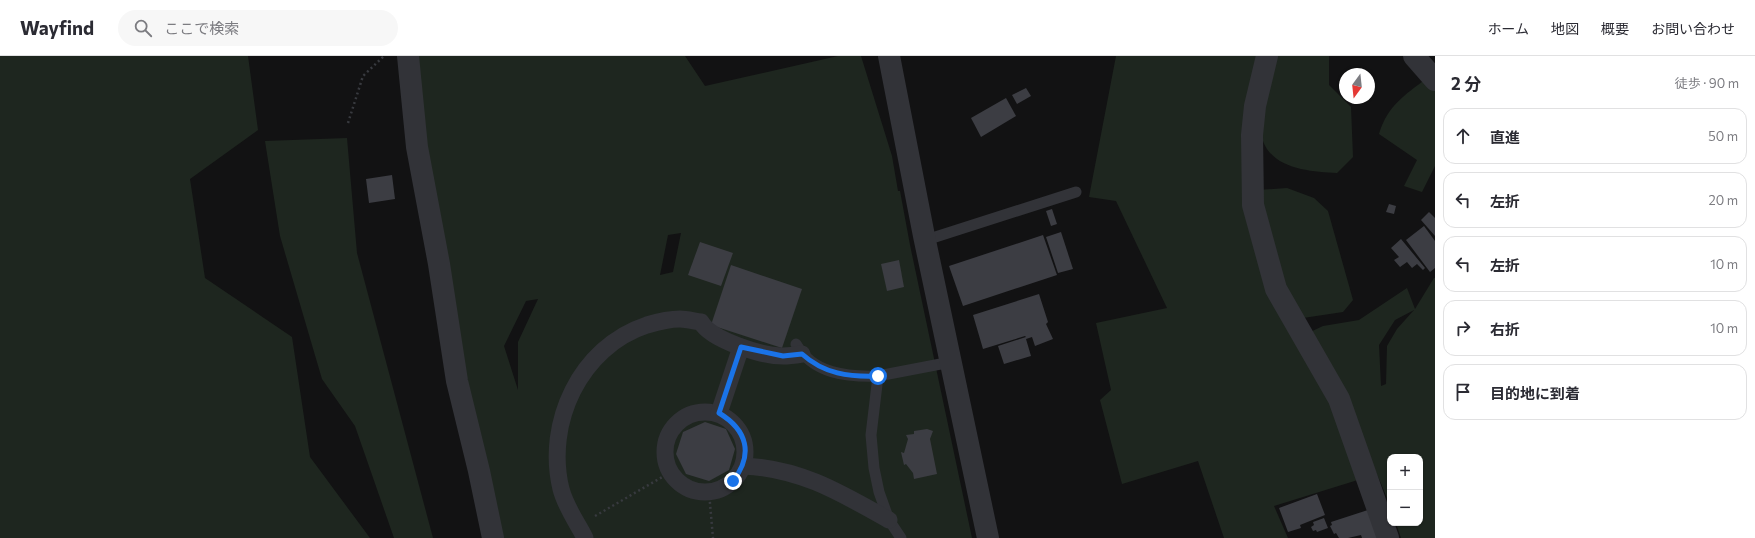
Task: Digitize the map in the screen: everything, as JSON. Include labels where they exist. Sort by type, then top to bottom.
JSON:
[{"type":"street","points":[[408,56],[417,147],[439,264],[457,381],[479,471],[493,538]]},
{"type":"street","points":[[888,56],[988,538]]},
{"type":"street","points":[[1268,56],[1255,106],[1252,135],[1253,205],[1276,289],[1339,399],[1388,538]]},
{"type":"street","points":[[1414,56],[1435,80]]},
{"type":"street","points":[[582,532],[568,510],[561,490],[558,467],[558,444],[567,401],[579,377],[594,358],[613,342],[634,329],[658,322],[679,319],[700,322],[704,329],[712,334],[741,347],[783,356],[799,349]]},
{"type":"street","points":[[719,413],[741,347]]},
{"type":"street","points":[[706,411],[719,413],[730,420],[740,430],[745,443],[746,456],[733,481],[722,488],[709,492],[695,491],[683,486],[670,472],[664,453],[666,440],[672,428],[681,419],[693,413],[706,411]]},
{"type":"street","points":[[742,466],[771,469],[796,474],[833,489],[889,520]]},
{"type":"lane","points":[[926,240],[1076,192]]},
{"type":"lane","points":[[799,349],[820,367],[842,375],[878,376],[951,362]]},
{"type":"lane","points":[[878,376],[872,436],[874,468],[879,492],[889,520],[901,538]]},
{"type":"path","points":[[348,123],[363,76],[384,56]]},
{"type":"path","points":[[582,532],[670,472]]},
{"type":"path","points":[[709,492],[713,538]]},
{"type":"shaded area","points":[[0,56],[248,56],[258,130],[190,179],[205,278],[292,337],[310,457],[370,538],[0,538]]},
{"type":"shaded area","points":[[416,56],[685,56],[705,86],[838,56],[861,56],[892,156],[898,191],[900,191],[972,538],[499,538],[474,415],[423,144]],"holes":[[[681,233],[673,272],[660,275],[668,235]],[[538,299],[518,342],[518,390],[504,346],[526,301]]]},
{"type":"shaded area","points":[[1116,56],[1261,56],[1261,257],[1335,397],[1361,479],[1274,506],[1288,538],[1224,538],[1198,461],[1122,484],[1100,400],[1111,390],[1096,323],[1167,308],[1116,201],[1089,197]]},
{"type":"shaded area","points":[[1275,56],[1329,56],[1329,85],[1339,95],[1339,104],[1348,104],[1351,107],[1353,157],[1337,173],[1316,172],[1294,167],[1275,158],[1268,150],[1263,141],[1261,123]]},
{"type":"shaded area","points":[[1427,78],[1435,91],[1435,166],[1422,192],[1404,186],[1417,160],[1379,134],[1392,108],[1404,96]]},
{"type":"shaded area","points":[[347,138],[357,253],[433,538],[394,538],[355,426],[322,379],[280,236],[265,141]]},
{"type":"shaded area","points":[[1287,188],[1314,198],[1328,211],[1353,300],[1343,312],[1303,318],[1284,286],[1258,190]]},
{"type":"shaded area","points":[[1435,278],[1435,538],[1401,538],[1397,526],[1423,526],[1423,454],[1387,454],[1387,498],[1346,401],[1306,334],[1323,326],[1359,320],[1407,288],[1415,309]],"holes":[[[1414,310],[1397,329],[1387,346],[1386,384],[1381,386],[1379,345],[1395,320]]]},
{"type":"building","points":[[1026,88],[1031,96],[1017,104],[1012,95]]},
{"type":"building","points":[[1006,98],[1016,116],[981,137],[971,118]]},
{"type":"building","points":[[392,175],[395,199],[369,203],[366,179]]},
{"type":"building","points":[[1389,204],[1396,206],[1394,214],[1386,212]]},
{"type":"building","points":[[1052,209],[1057,224],[1051,226],[1046,211]]},
{"type":"building","points":[[1429,212],[1435,218],[1435,236],[1421,220]]},
{"type":"building","points":[[1424,226],[1435,241],[1435,268],[1430,272],[1406,240]]},
{"type":"building","points":[[1061,232],[1073,269],[1058,273],[1046,237]]},
{"type":"building","points":[[1043,235],[1057,275],[963,306],[949,266]]},
{"type":"building","points":[[1401,239],[1425,268],[1423,270],[1417,264],[1412,268],[1407,262],[1400,267],[1394,260],[1399,257],[1391,248]]},
{"type":"building","points":[[700,242],[733,253],[721,286],[688,275]]},
{"type":"building","points":[[899,260],[904,287],[887,291],[881,264]]},
{"type":"building","points":[[731,265],[802,289],[782,348],[711,325]]},
{"type":"building","points":[[1039,294],[1048,322],[1046,324],[1053,339],[1035,346],[1032,337],[1026,339],[1031,356],[1004,364],[998,346],[1026,337],[1025,336],[983,349],[973,315]]},
{"type":"building","points":[[705,422],[726,429],[735,449],[729,470],[709,481],[686,474],[676,454],[683,432]]},
{"type":"building","points":[[927,429],[933,431],[930,439],[937,474],[914,479],[913,473],[906,464],[904,465],[901,452],[904,453],[908,439],[906,435],[914,434],[914,431]]},
{"type":"building","points":[[1317,494],[1325,515],[1300,525],[1301,528],[1288,532],[1279,508]]},
{"type":"building","points":[[1371,509],[1381,538],[1362,538],[1361,535],[1348,538],[1339,538],[1336,533],[1334,534],[1330,526],[1332,525],[1331,522]]},
{"type":"building","points":[[1324,518],[1328,528],[1317,532],[1316,530],[1313,531],[1311,527],[1314,525],[1313,522]]},
{"type":"route","points":[[733,481],[742,470],[746,456],[745,443],[740,430],[730,420],[719,413],[741,347],[783,356],[802,354],[820,367],[842,375],[862,377],[878,376]]}]
